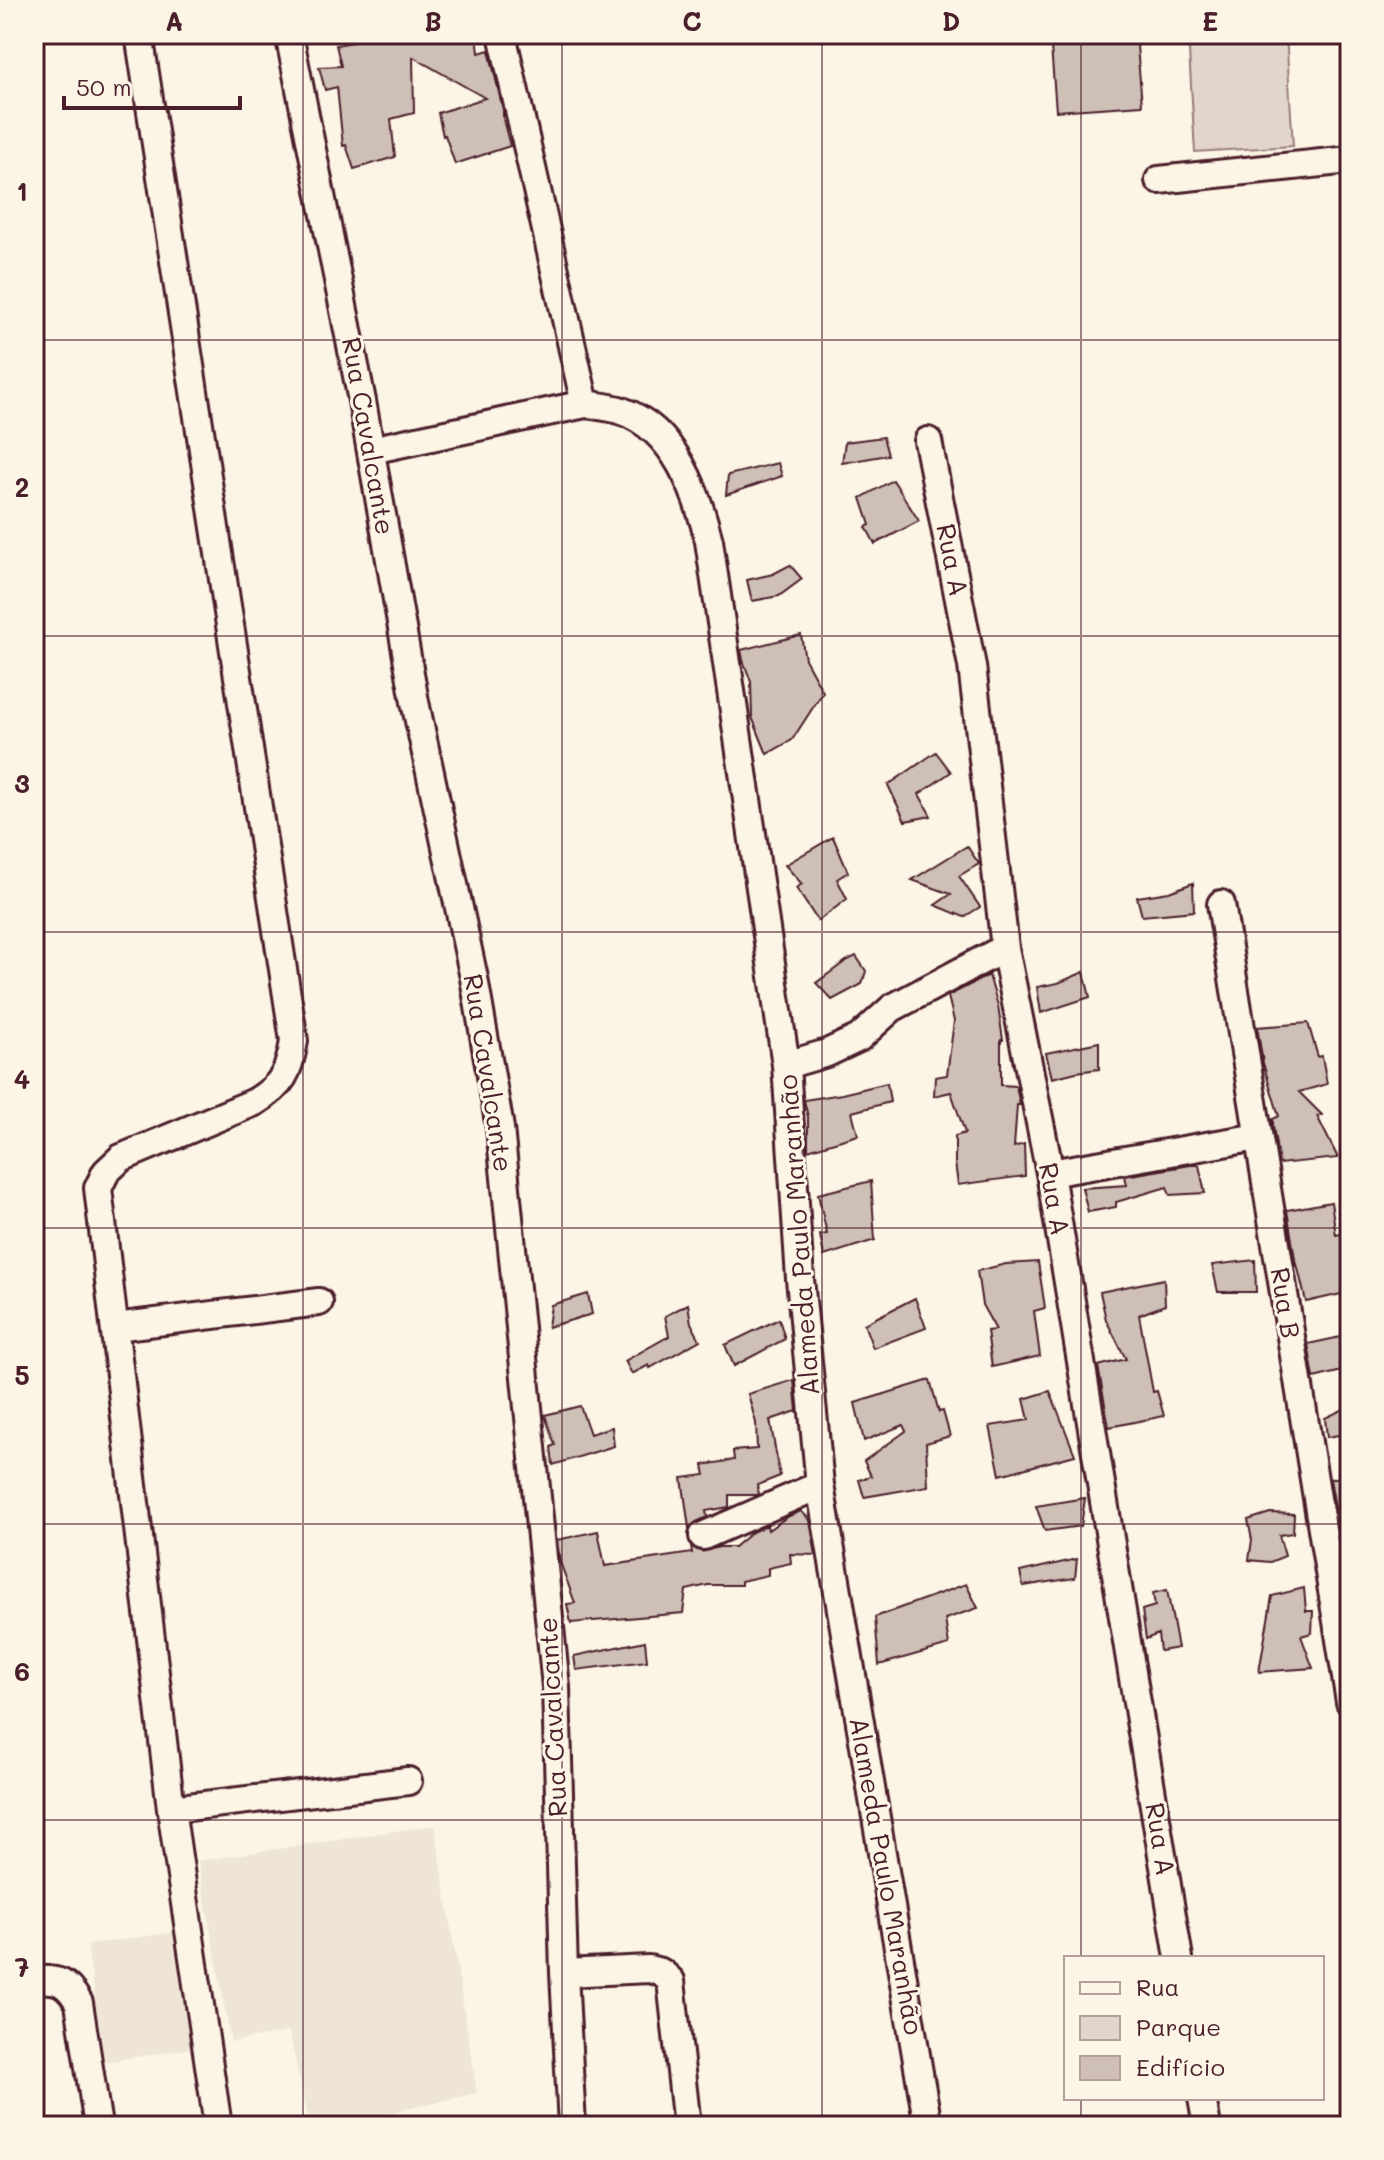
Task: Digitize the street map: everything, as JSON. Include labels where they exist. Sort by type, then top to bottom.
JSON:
[{"type":"street","points":[[139,34],[294,1041],[284,1078],[271,1092],[255,1102],[121,1158],[106,1172],[98,1188],[171,1809],[218,2126]]},
{"type":"street","name":"Rua Cavalcante","points":[[289,34],[371,450],[415,702],[474,978],[500,1128],[556,1687],[564,1973],[572,2126]]},
{"type":"street","points":[[502,34],[585,404]]},
{"type":"street","points":[[1159,180],[1350,160]]},
{"type":"street","name":"Alameda Paulo Maranhão","points":[[371,450],[585,404],[621,410],[637,418],[663,439],[685,472],[701,507],[712,557],[786,1065],[800,1279],[820,1485],[928,2126]]},
{"type":"street","name":"Rua A","points":[[928,441],[972,666],[1005,948],[1050,1173],[1179,1956]]},
{"type":"street","name":"Rua B","points":[[1221,904],[1350,1702]]},
{"type":"street","points":[[786,1065],[827,1053],[859,1038],[892,1008],[1005,948]]},
{"type":"street","points":[[1050,1173],[1258,1137]]},
{"type":"street","points":[[115,1327],[319,1302]]},
{"type":"street","points":[[703,1536],[820,1485]]},
{"type":"street","points":[[171,1809],[408,1781]]},
{"type":"street","points":[[564,1973],[649,1969],[661,1972],[671,1981],[687,2126]]},
{"type":"street","points":[[42,1980],[70,1987],[79,2003],[98,2126]]},
{"type":"street","points":[[1202,2100],[1207,2126]]},
{"type":"shaded area","points":[[435,1825],[477,2093],[332,2126],[310,2126],[289,2032],[231,2042],[198,1861]]},
{"type":"shaded area","points":[[175,1932],[193,2048],[105,2062],[87,1945]]},
{"type":"green space","points":[[1188,34],[1286,34],[1293,146],[1195,152]]},
{"type":"building","points":[[350,34],[477,34],[479,53],[489,50],[510,146],[455,164],[443,136],[438,113],[485,98],[413,57],[414,113],[391,119],[395,157],[354,169],[346,145],[343,146],[337,87],[325,90],[319,67],[341,66],[336,45],[353,42]]},
{"type":"building","points":[[1050,34],[1136,34],[1142,105],[1056,111]]},
{"type":"building","points":[[883,437],[888,455],[842,463],[845,442]]},
{"type":"building","points":[[778,463],[782,476],[726,495],[728,475]]},
{"type":"building","points":[[893,480],[919,521],[875,544],[866,527],[870,525],[861,498]]},
{"type":"building","points":[[790,565],[802,579],[779,596],[752,601],[747,580],[773,574]]},
{"type":"building","points":[[801,635],[805,659],[823,692],[792,740],[767,754],[752,717],[751,682],[741,650]]},
{"type":"building","points":[[936,752],[951,772],[919,794],[931,816],[905,821],[888,785]]},
{"type":"building","points":[[833,837],[848,872],[837,879],[847,899],[818,921],[796,888],[802,884],[785,865]]},
{"type":"building","points":[[967,846],[979,864],[959,876],[980,907],[964,917],[935,905],[951,894],[912,880]]},
{"type":"building","points":[[1193,883],[1194,911],[1142,916],[1137,897],[1169,892]]},
{"type":"building","points":[[856,956],[866,971],[862,984],[832,1000],[816,983]]},
{"type":"building","points":[[1084,972],[1090,997],[1041,1013],[1037,987],[1058,983]]},
{"type":"building","points":[[989,975],[1003,1040],[1001,1085],[1016,1086],[1020,1105],[1017,1105],[1014,1147],[1024,1144],[1025,1176],[958,1185],[955,1136],[965,1133],[951,1092],[934,1096],[935,1077],[947,1075],[954,1021],[948,996]]},
{"type":"building","points":[[1308,1023],[1318,1057],[1322,1056],[1327,1084],[1299,1092],[1322,1115],[1317,1116],[1338,1158],[1279,1164],[1273,1119],[1279,1116],[1263,1063],[1257,1027]]},
{"type":"building","points":[[1099,1042],[1099,1069],[1052,1078],[1046,1053]]},
{"type":"building","points":[[887,1083],[890,1102],[852,1112],[858,1135],[808,1150],[808,1117],[804,1100]]},
{"type":"building","points":[[1199,1165],[1205,1193],[1170,1195],[1167,1187],[1116,1202],[1116,1207],[1088,1212],[1082,1188],[1127,1185],[1125,1176]]},
{"type":"building","points":[[871,1181],[875,1240],[824,1256],[820,1235],[827,1234],[818,1194]]},
{"type":"building","points":[[1331,1202],[1336,1235],[1350,1232],[1350,1292],[1306,1302],[1287,1210]]},
{"type":"building","points":[[1255,1260],[1256,1292],[1218,1292],[1212,1265]]},
{"type":"building","points":[[1038,1262],[1045,1308],[1034,1311],[1040,1356],[992,1367],[987,1331],[996,1330],[982,1305],[977,1271],[1006,1264]]},
{"type":"building","points":[[1164,1279],[1165,1305],[1139,1315],[1153,1392],[1157,1391],[1164,1416],[1109,1427],[1098,1366],[1126,1359],[1106,1320],[1100,1292]]},
{"type":"building","points":[[588,1294],[592,1314],[548,1327],[551,1305]]},
{"type":"building","points":[[915,1298],[926,1328],[873,1348],[864,1324]]},
{"type":"building","points":[[688,1304],[691,1323],[700,1340],[650,1368],[649,1365],[632,1374],[625,1361],[669,1336],[665,1316]]},
{"type":"building","points":[[779,1319],[785,1339],[734,1366],[725,1345]]},
{"type":"building","points":[[1350,1335],[1350,1369],[1314,1378],[1308,1344]]},
{"type":"building","points":[[794,1380],[797,1411],[770,1420],[780,1476],[757,1485],[757,1495],[729,1495],[729,1507],[706,1511],[707,1517],[689,1528],[682,1478],[705,1475],[703,1465],[734,1460],[733,1451],[757,1449],[756,1423],[748,1394]]},
{"type":"building","points":[[930,1380],[950,1436],[926,1443],[928,1486],[864,1497],[859,1480],[871,1476],[864,1461],[906,1431],[903,1425],[864,1441],[855,1403]]},
{"type":"building","points":[[1050,1391],[1075,1455],[1000,1475],[990,1426],[1029,1420],[1024,1399]]},
{"type":"building","points":[[580,1406],[590,1434],[612,1427],[614,1446],[553,1465],[551,1447],[555,1445],[545,1415]]},
{"type":"building","points":[[1350,1406],[1350,1433],[1327,1437],[1325,1418]]},
{"type":"building","points":[[1350,1475],[1350,1508],[1336,1513],[1330,1479]]},
{"type":"building","points":[[1085,1498],[1081,1526],[1045,1531],[1036,1506]]},
{"type":"building","points":[[801,1511],[810,1520],[816,1555],[790,1554],[791,1563],[768,1568],[768,1575],[741,1581],[741,1585],[708,1585],[686,1590],[683,1613],[571,1623],[567,1604],[575,1603],[560,1562],[557,1540],[598,1531],[605,1566],[692,1553],[691,1546],[702,1552],[734,1547],[752,1532],[767,1525],[768,1530]]},
{"type":"building","points":[[1270,1513],[1294,1514],[1293,1533],[1279,1535],[1285,1556],[1270,1562],[1249,1560],[1252,1540],[1248,1520]]},
{"type":"building","points":[[1077,1559],[1075,1578],[1023,1586],[1020,1572]]},
{"type":"building","points":[[966,1584],[978,1608],[945,1619],[949,1645],[879,1665],[875,1617]]},
{"type":"building","points":[[1304,1588],[1306,1611],[1313,1611],[1312,1633],[1301,1636],[1313,1668],[1259,1672],[1272,1596]]},
{"type":"building","points":[[1167,1590],[1178,1648],[1160,1651],[1158,1634],[1146,1639],[1142,1610],[1155,1606],[1153,1593]]},
{"type":"building","points":[[645,1641],[647,1661],[576,1670],[574,1656]]}]
